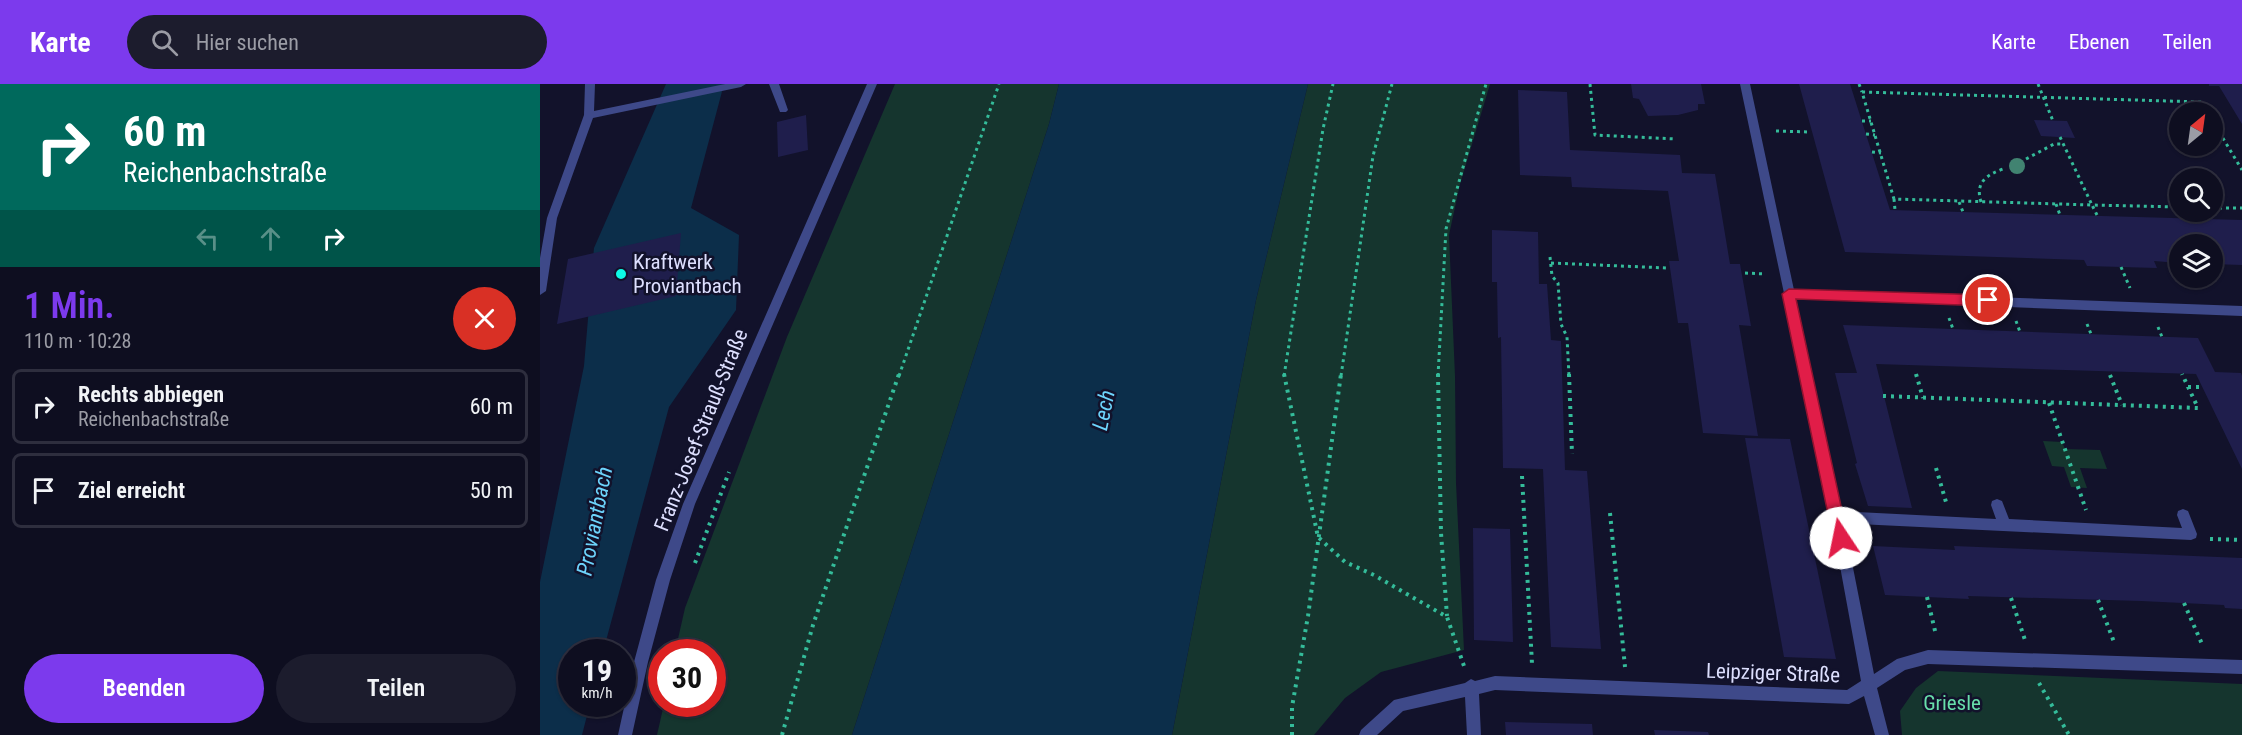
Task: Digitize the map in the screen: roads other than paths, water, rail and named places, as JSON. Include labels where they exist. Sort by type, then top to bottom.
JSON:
[{"type":"street","points":[[540,291],[552,218],[589,115],[590,84]]},
{"type":"street","points":[[589,115],[741,84]]},
{"type":"street","points":[[774,84],[783,110]]},
{"type":"street","name":"Franz-Josef-Strauß-Straße","points":[[625,735],[641,662],[663,580],[689,504],[872,84]]},
{"type":"street","points":[[1745,84],[1837,516],[1869,686],[1882,735]]},
{"type":"street","points":[[1789,294],[2242,311]]},
{"type":"street","points":[[1997,505],[2004,524]]},
{"type":"street","points":[[1837,516],[2191,534],[2183,514]]},
{"type":"street","name":"Leipziger Straße","points":[[1366,735],[1399,705],[1495,683],[1849,697],[1902,664],[1928,657],[2030,661],[2121,661],[2242,667]]},
{"type":"street","points":[[1471,687],[1474,735]]},
{"type":"water","name":"Proviantbach","points":[[666,84],[724,84],[691,208],[739,235],[736,310],[669,407],[607,639],[558,639],[558,717],[587,717],[582,735],[540,735],[540,582],[584,366],[594,248]]},
{"type":"water","name":"Lech","points":[[1059,84],[1308,84],[1256,300],[1172,735],[852,735],[1049,124]]},
{"type":"place","name":"Kraftwerk Proviantbach","points":[[621,274]]},
{"type":"park label","name":"Griesle","points":[[1952,703]]}]
